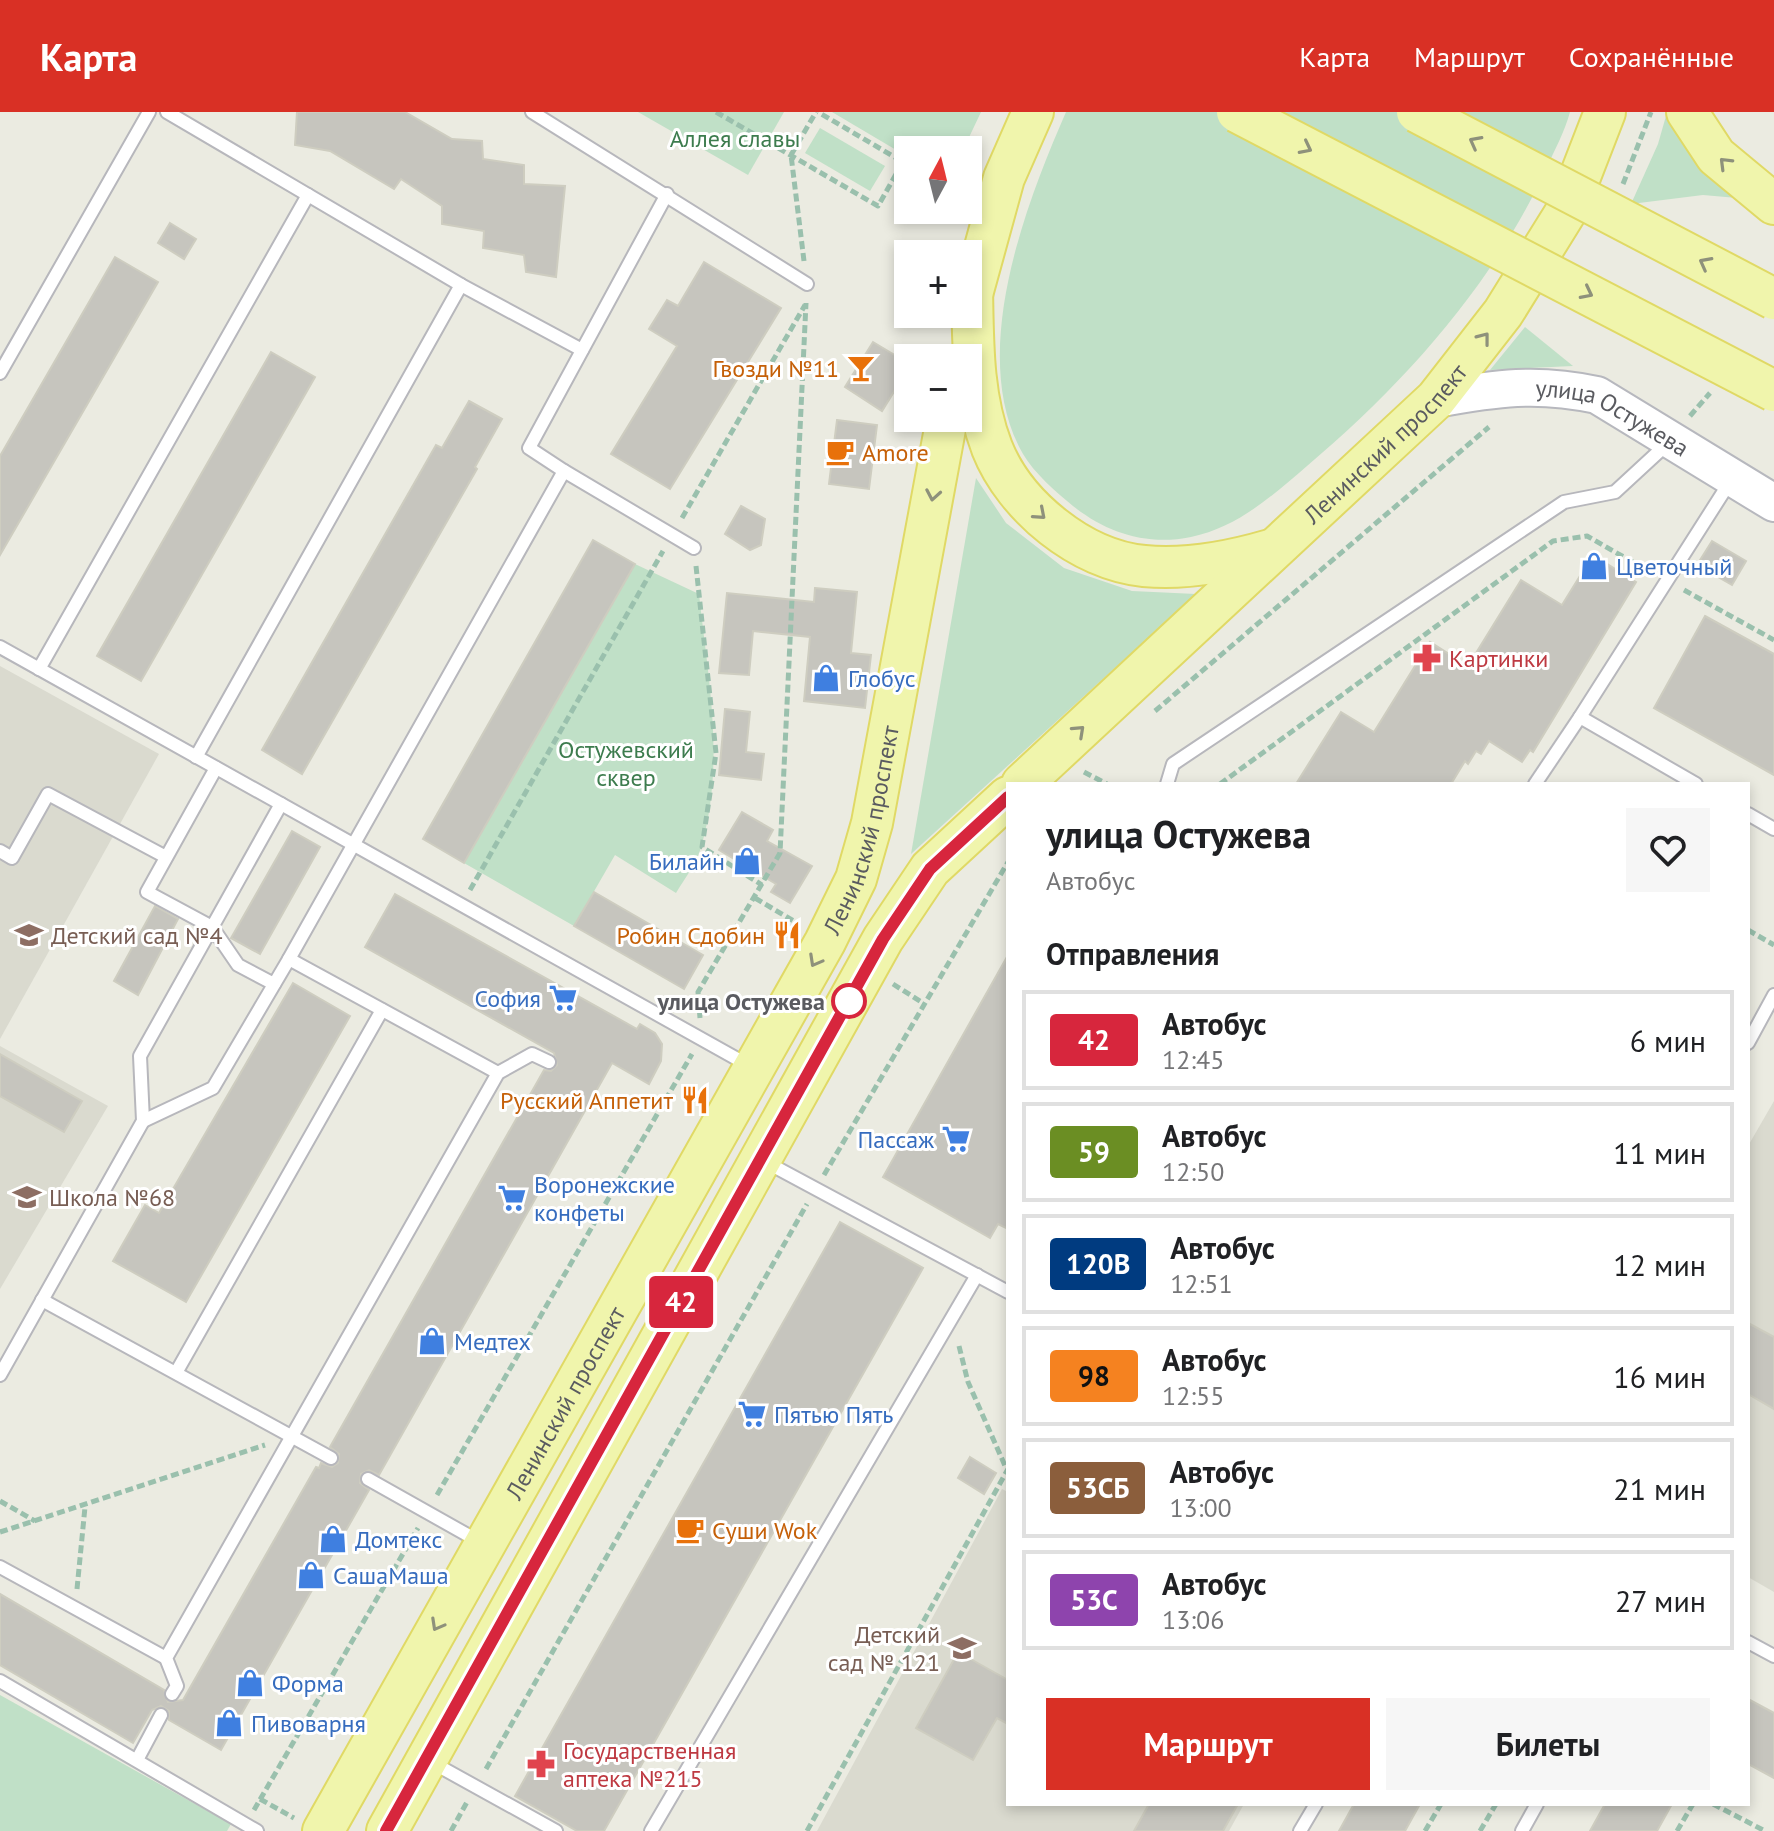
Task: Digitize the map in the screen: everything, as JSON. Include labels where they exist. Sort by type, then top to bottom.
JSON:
[{"type":"main road","points":[[1002,112],[1007,153],[1004,178]]},
{"type":"main road","points":[[982,257],[1004,178],[1033,112]]},
{"type":"main road","points":[[1237,112],[1774,391]]},
{"type":"main road","points":[[1417,112],[1774,299]]},
{"type":"main road","name":"Ленинский проспект","points":[[1024,782],[1358,476],[1436,399],[1503,313],[1567,210],[1605,112]]},
{"type":"main road","points":[[1687,112],[1716,156],[1774,204]]},
{"type":"main road","points":[[971,328],[974,377],[989,436],[1004,473],[1021,497],[1043,518],[1095,551],[1141,566],[1222,562],[1276,548]]},
{"type":"main road","name":"Ленинский проспект","points":[[314,1828],[483,1543],[754,1068],[825,942],[860,865],[872,823],[944,432]]},
{"type":"main road","points":[[387,1831],[883,939],[930,869],[1006,799]]},
{"type":"street","name":"улица Остужева","points":[[1436,399],[1507,385],[1565,388],[1597,395],[1774,503]]},
{"type":"lane","points":[[0,373],[149,112]]},
{"type":"lane","points":[[167,112],[461,285],[582,350]]},
{"type":"lane","points":[[532,112],[807,284]]},
{"type":"lane","points":[[667,194],[529,448],[694,548]]},
{"type":"lane","points":[[39,669],[308,195]]},
{"type":"lane","points":[[196,757],[461,285]]},
{"type":"lane","points":[[1168,782],[1173,764],[1564,502],[1615,492],[1670,442]]},
{"type":"lane","points":[[143,1121],[213,1088],[564,471]]},
{"type":"lane","points":[[1536,782],[1664,579],[1726,488]]},
{"type":"lane","points":[[0,647],[754,1068]]},
{"type":"lane","points":[[1580,717],[1693,782]]},
{"type":"lane","points":[[216,768],[147,892],[212,927],[238,965],[274,984]]},
{"type":"lane","points":[[0,851],[12,858],[48,794],[166,857]]},
{"type":"lane","points":[[0,1375],[143,1121],[140,1056],[281,804]]},
{"type":"lane","points":[[1750,815],[1774,829]]},
{"type":"lane","points":[[289,959],[498,1073]]},
{"type":"lane","points":[[1750,1039],[1774,995]]},
{"type":"lane","points":[[177,1371],[382,1010]]},
{"type":"lane","points":[[166,1658],[498,1073],[532,1054],[549,1062]]},
{"type":"lane","points":[[761,1159],[1006,1291]]},
{"type":"lane","points":[[651,1831],[977,1275]]},
{"type":"lane","points":[[42,1300],[177,1371],[331,1458]]},
{"type":"lane","points":[[368,1479],[483,1543]]},
{"type":"lane","points":[[0,1567],[166,1658],[177,1686],[172,1694]]},
{"type":"lane","points":[[1750,1643],[1774,1656]]},
{"type":"lane","points":[[0,1681],[257,1831]]},
{"type":"lane","points":[[137,1760],[161,1715]]},
{"type":"lane","points":[[426,1760],[556,1831]]},
{"type":"lane","points":[[1300,1831],[1315,1806]]},
{"type":"lane","points":[[1522,1831],[1536,1806]]},
{"type":"path","points":[[245,1824],[701,1039],[698,992],[780,853],[807,284],[791,155],[817,112],[903,162],[878,206],[791,155],[716,112]]},
{"type":"path","points":[[1620,194],[1651,112]]},
{"type":"path","points":[[462,905],[806,303]]},
{"type":"path","points":[[1143,721],[1489,427]]},
{"type":"path","points":[[1223,782],[1553,541],[1587,536],[1774,640]]},
{"type":"path","points":[[694,548],[716,753],[702,847],[762,885]]},
{"type":"path","points":[[1076,778],[1095,761]]},
{"type":"path","points":[[1084,771],[1103,782]]},
{"type":"path","points":[[451,1831],[815,1190],[1006,865]]},
{"type":"path","points":[[755,898],[791,919]]},
{"type":"path","points":[[1750,931],[1774,945]]},
{"type":"path","points":[[887,981],[923,1003]]},
{"type":"path","points":[[960,1305],[959,1349],[968,1382],[1006,1466]]},
{"type":"path","points":[[0,1532],[85,1507],[293,1435]]},
{"type":"path","points":[[807,1831],[1006,1470]]},
{"type":"path","points":[[0,1501],[36,1521]]},
{"type":"path","points":[[75,1608],[85,1507]]},
{"type":"path","points":[[260,1799],[314,1828]]},
{"type":"path","points":[[1425,1831],[1440,1806]]},
{"type":"path","points":[[1480,1831],[1495,1806]]},
{"type":"path","points":[[1677,1831],[1692,1806]]},
{"type":"path","points":[[1717,1806],[1765,1831]]},
{"type":"shaded area","name":"Детский сад №4","points":[[0,666],[159,754],[0,1039]]},
{"type":"shaded area","name":"Школа №68","points":[[0,1046],[108,1106],[0,1289]]},
{"type":"shaded area","points":[[1774,1101],[1774,1592],[1750,1578],[1750,1143]]},
{"type":"shaded area","name":"Детский сад № 121","points":[[1002,1489],[1006,1491],[1006,1806],[1243,1806],[1229,1831],[817,1831]]},
{"type":"green space","name":"Аллея славы","points":[[638,112],[784,112],[748,175]]},
{"type":"green space","points":[[832,112],[981,112],[970,136],[894,136],[894,149]]},
{"type":"green space","points":[[1066,112],[1570,112],[1547,167],[1500,252],[1444,330],[1412,366],[1343,434],[1254,509],[1208,532],[1159,540],[1114,530],[1073,506],[1028,461],[1007,415],[1000,372],[1001,328],[1008,282],[1034,191]]},
{"type":"green space","points":[[1666,116],[1684,145],[1737,198],[1703,195],[1631,204],[1658,144]]},
{"type":"green space","points":[[820,128],[885,166],[870,191],[805,153]]},
{"type":"green space","points":[[1525,327],[1573,366],[1490,370]]},
{"type":"green space","points":[[976,478],[1006,523],[1064,568],[1132,591],[1196,594],[911,854]]},
{"type":"green space","name":"Остужевский сквер","points":[[635,564],[699,594],[714,751],[709,813],[698,857],[676,893],[615,855],[574,926],[464,863]]},
{"type":"green space","points":[[0,1695],[231,1824],[227,1831],[0,1831]]},
{"type":"building","points":[[297,112],[405,112],[452,139],[482,141],[483,159],[524,165],[524,184],[565,186],[556,277],[526,272],[524,255],[483,248],[484,231],[442,224],[442,206],[401,179],[394,189],[330,151],[295,145]]},
{"type":"building","points":[[170,223],[196,239],[184,259],[158,243]]},
{"type":"building","points":[[115,257],[158,282],[0,555],[0,456]]},
{"type":"building","points":[[704,262],[781,308],[670,489],[611,454],[677,346],[649,329],[667,300],[678,306]]},
{"type":"building","points":[[873,342],[894,355],[894,392],[882,411],[845,387]]},
{"type":"building","points":[[271,352],[315,377],[141,681],[97,656]]},
{"type":"building","points":[[469,401],[502,419],[475,467],[477,469],[302,774],[262,750],[436,445],[442,448]]},
{"type":"building","points":[[837,420],[877,425],[869,489],[829,484]]},
{"type":"building","points":[[741,506],[765,519],[761,545],[750,550],[725,534]]},
{"type":"building","points":[[593,540],[635,564],[464,863],[423,839]]},
{"type":"building","points":[[1712,541],[1746,561],[1732,585],[1697,565]]},
{"type":"building","points":[[1593,555],[1636,582],[1533,752],[1530,750],[1522,762],[1489,741],[1481,754],[1476,751],[1468,764],[1465,761],[1452,782],[1297,782],[1341,712],[1374,732],[1430,642],[1468,666],[1521,580],[1562,605]]},
{"type":"building","points":[[815,588],[857,592],[851,653],[871,655],[865,708],[804,701],[810,637],[753,631],[749,675],[719,673],[727,593],[814,602]]},
{"type":"building","points":[[1705,616],[1774,654],[1774,775],[1654,708]]},
{"type":"building","points":[[725,709],[750,712],[746,752],[764,754],[761,780],[719,775]]},
{"type":"building","points":[[742,812],[773,830],[767,841],[812,866],[790,903],[771,892],[776,884],[719,850]]},
{"type":"building","points":[[292,831],[320,847],[260,954],[231,938]]},
{"type":"building","points":[[594,892],[703,955],[684,989],[574,926]]},
{"type":"building","points":[[395,894],[637,1029],[640,1024],[655,1033],[662,1044],[661,1061],[649,1084],[612,1063],[379,1475],[369,1470],[361,1474],[360,1483],[369,1490],[221,1750],[169,1720],[169,1711],[161,1706],[152,1710],[133,1743],[0,1665],[0,1594],[164,1690],[168,1702],[183,1700],[316,1467],[319,1468],[321,1463],[332,1467],[338,1463],[339,1454],[330,1447],[544,1070],[551,1071],[557,1065],[554,1053],[365,947]]},
{"type":"building","points":[[155,906],[178,919],[138,995],[114,981]]},
{"type":"building","name":"Пассаж","points":[[1006,959],[1006,1228],[998,1224],[990,1238],[883,1177]]},
{"type":"building","points":[[293,983],[350,1016],[186,1302],[113,1261],[145,1205],[159,1213]]},
{"type":"building","points":[[0,1054],[82,1101],[64,1132],[0,1096]]},
{"type":"building","points":[[840,1222],[923,1268],[604,1831],[577,1831],[515,1796]]},
{"type":"building","points":[[1750,1324],[1774,1337],[1774,1409],[1750,1395]]},
{"type":"building","points":[[970,1457],[996,1473],[984,1494],[958,1478]]},
{"type":"building","points":[[958,1652],[1006,1679],[1006,1723],[997,1718],[973,1760],[916,1728]]},
{"type":"building","points":[[1750,1700],[1774,1713],[1774,1778],[1750,1765]]},
{"type":"building","points":[[1148,1806],[1237,1806],[1223,1831],[1134,1831]]},
{"type":"building","points":[[1353,1806],[1419,1806],[1405,1831],[1339,1831]]},
{"type":"building","points":[[1604,1806],[1671,1806],[1657,1831],[1590,1831]]},
{"type":"bus line","name":"42","points":[[386,1831],[883,939],[930,869],[1006,799]]},
{"type":"place","name":"Гвозди №11","points":[[861,368]]},
{"type":"place","name":"Amore","points":[[840,452]]},
{"type":"place","name":"Цветочный","points":[[1594,566]]},
{"type":"place","name":"Картинки","points":[[1427,658]]},
{"type":"place","name":"Глобус","points":[[826,678]]},
{"type":"place","name":"Билайн","points":[[747,861]]},
{"type":"place","name":"Детский сад №4","points":[[29,935]]},
{"type":"place","name":"Робин Сдобин","points":[[787,935]]},
{"type":"place","name":"София","points":[[563,998]]},
{"type":"place","name":"улица Остужева","points":[[849,1001]]},
{"type":"place","name":"Русский Аппетит","points":[[695,1100]]},
{"type":"place","name":"Пассаж","points":[[956,1139]]},
{"type":"place","name":"Школа №68","points":[[27,1197]]},
{"type":"place","name":"Воронежские конфеты","points":[[512,1198]]},
{"type":"place","name":"Медтех","points":[[432,1341]]},
{"type":"place","name":"Пятью Пять","points":[[752,1414]]},
{"type":"place","name":"Суши Wok","points":[[690,1530]]},
{"type":"place","name":"Домтекс","points":[[333,1539]]},
{"type":"place","name":"СашаМаша","points":[[311,1575]]},
{"type":"place","name":"Детский сад № 121","points":[[962,1648]]},
{"type":"place","name":"Форма","points":[[250,1683]]},
{"type":"place","name":"Пивоварня","points":[[229,1723]]},
{"type":"place","name":"Государственная аптека №215","points":[[541,1764]]}]
